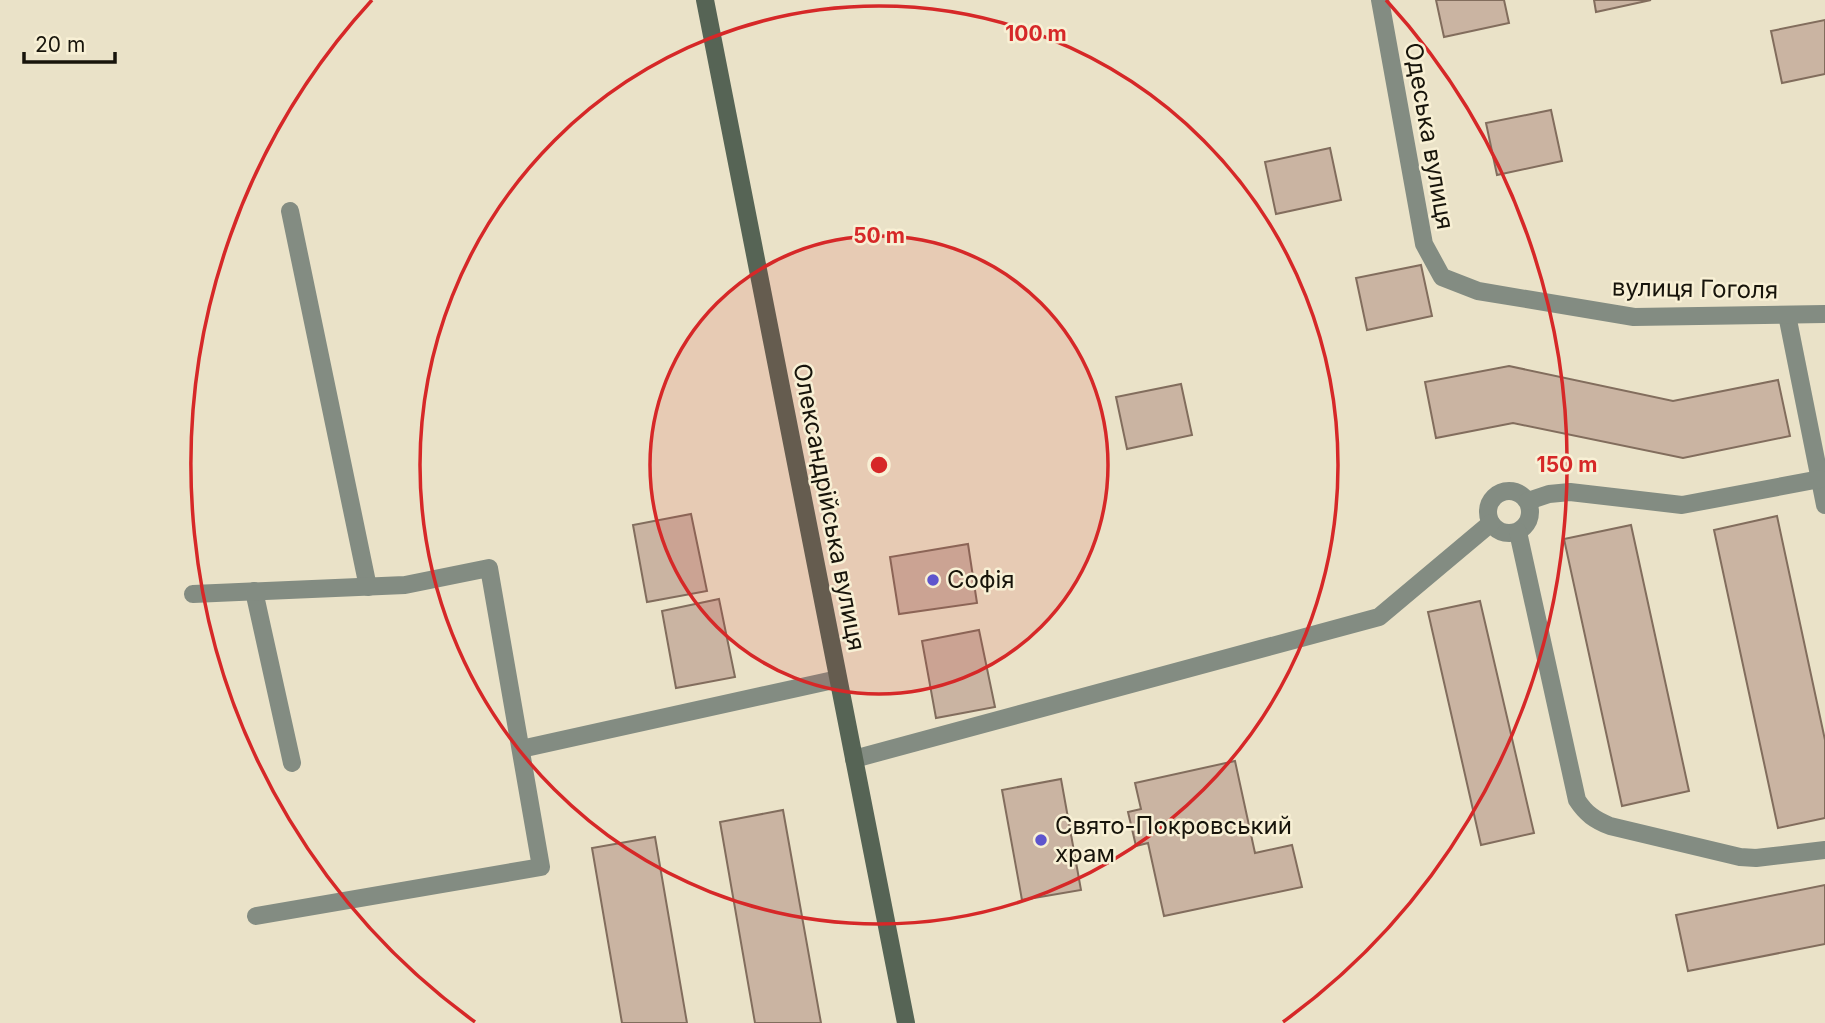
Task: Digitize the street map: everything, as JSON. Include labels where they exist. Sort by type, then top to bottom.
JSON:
[{"type":"street","name":"Олександрійська вулиця","points":[[705,0],[906,1023]]},
{"type":"street","name":"Одеська вулиця","points":[[1380,0],[1424,244],[1442,276]]},
{"type":"street","points":[[290,211],[368,587]]},
{"type":"street","name":"вулиця Гоголя","points":[[1442,276],[1478,291],[1634,317],[1825,314]]},
{"type":"street","points":[[1787,315],[1825,505]]},
{"type":"street","points":[[1528,501],[1549,494],[1570,492],[1682,505],[1820,479]]},
{"type":"street","points":[[1511,490],[1528,501],[1531,515],[1518,532],[1503,532],[1491,523],[1488,516],[1489,503],[1499,493],[1511,490]]},
{"type":"street","points":[[854,759],[1379,617],[1491,523]]},
{"type":"street","points":[[1518,532],[1577,800],[1584,811],[1610,826],[1740,857],[1756,858],[1825,850]]},
{"type":"street","points":[[193,594],[405,585],[489,568],[541,867],[256,916]]},
{"type":"street","points":[[254,591],[292,764]]},
{"type":"street","points":[[520,749],[838,679]]},
{"type":"building","points":[[1436,0],[1504,0],[1509,23],[1444,37]]},
{"type":"building","points":[[1594,0],[1651,0],[1596,12]]},
{"type":"building","points":[[1825,20],[1825,74],[1782,83],[1771,31]]},
{"type":"building","points":[[1551,110],[1562,161],[1497,175],[1486,123]]},
{"type":"building","points":[[1330,148],[1341,200],[1276,214],[1265,162]]},
{"type":"building","points":[[1421,265],[1432,316],[1367,330],[1356,278]]},
{"type":"building","points":[[1509,366],[1673,401],[1778,380],[1790,436],[1683,458],[1513,423],[1436,438],[1425,382]]},
{"type":"building","points":[[1181,384],[1192,435],[1127,449],[1116,397]]},
{"type":"building","points":[[691,514],[707,591],[647,602],[633,525]]},
{"type":"building","points":[[1777,516],[1825,740],[1825,818],[1778,828],[1714,530]]},
{"type":"building","points":[[1631,525],[1689,791],[1622,806],[1564,539]]},
{"type":"building","name":"Софія","points":[[968,544],[977,603],[899,614],[890,557]]},
{"type":"building","points":[[719,599],[735,677],[676,688],[662,611]]},
{"type":"building","points":[[1480,601],[1534,833],[1481,845],[1428,612]]},
{"type":"building","points":[[979,630],[995,707],[936,718],[922,641]]},
{"type":"building","points":[[1235,761],[1255,853],[1292,845],[1302,887],[1164,916],[1148,843],[1136,846],[1128,812],[1141,809],[1135,783]]},
{"type":"building","name":"Свято-Покровський храм","points":[[1061,779],[1081,890],[1022,900],[1002,790]]},
{"type":"building","points":[[783,810],[821,1023],[755,1023],[720,822]]},
{"type":"building","points":[[655,837],[687,1023],[622,1023],[592,848]]},
{"type":"building","points":[[1825,885],[1825,944],[1688,971],[1676,915]]},
{"type":"place","name":"Софія","points":[[933,580]]},
{"type":"place","name":"Свято-Покровський храм","points":[[1041,840]]}]
